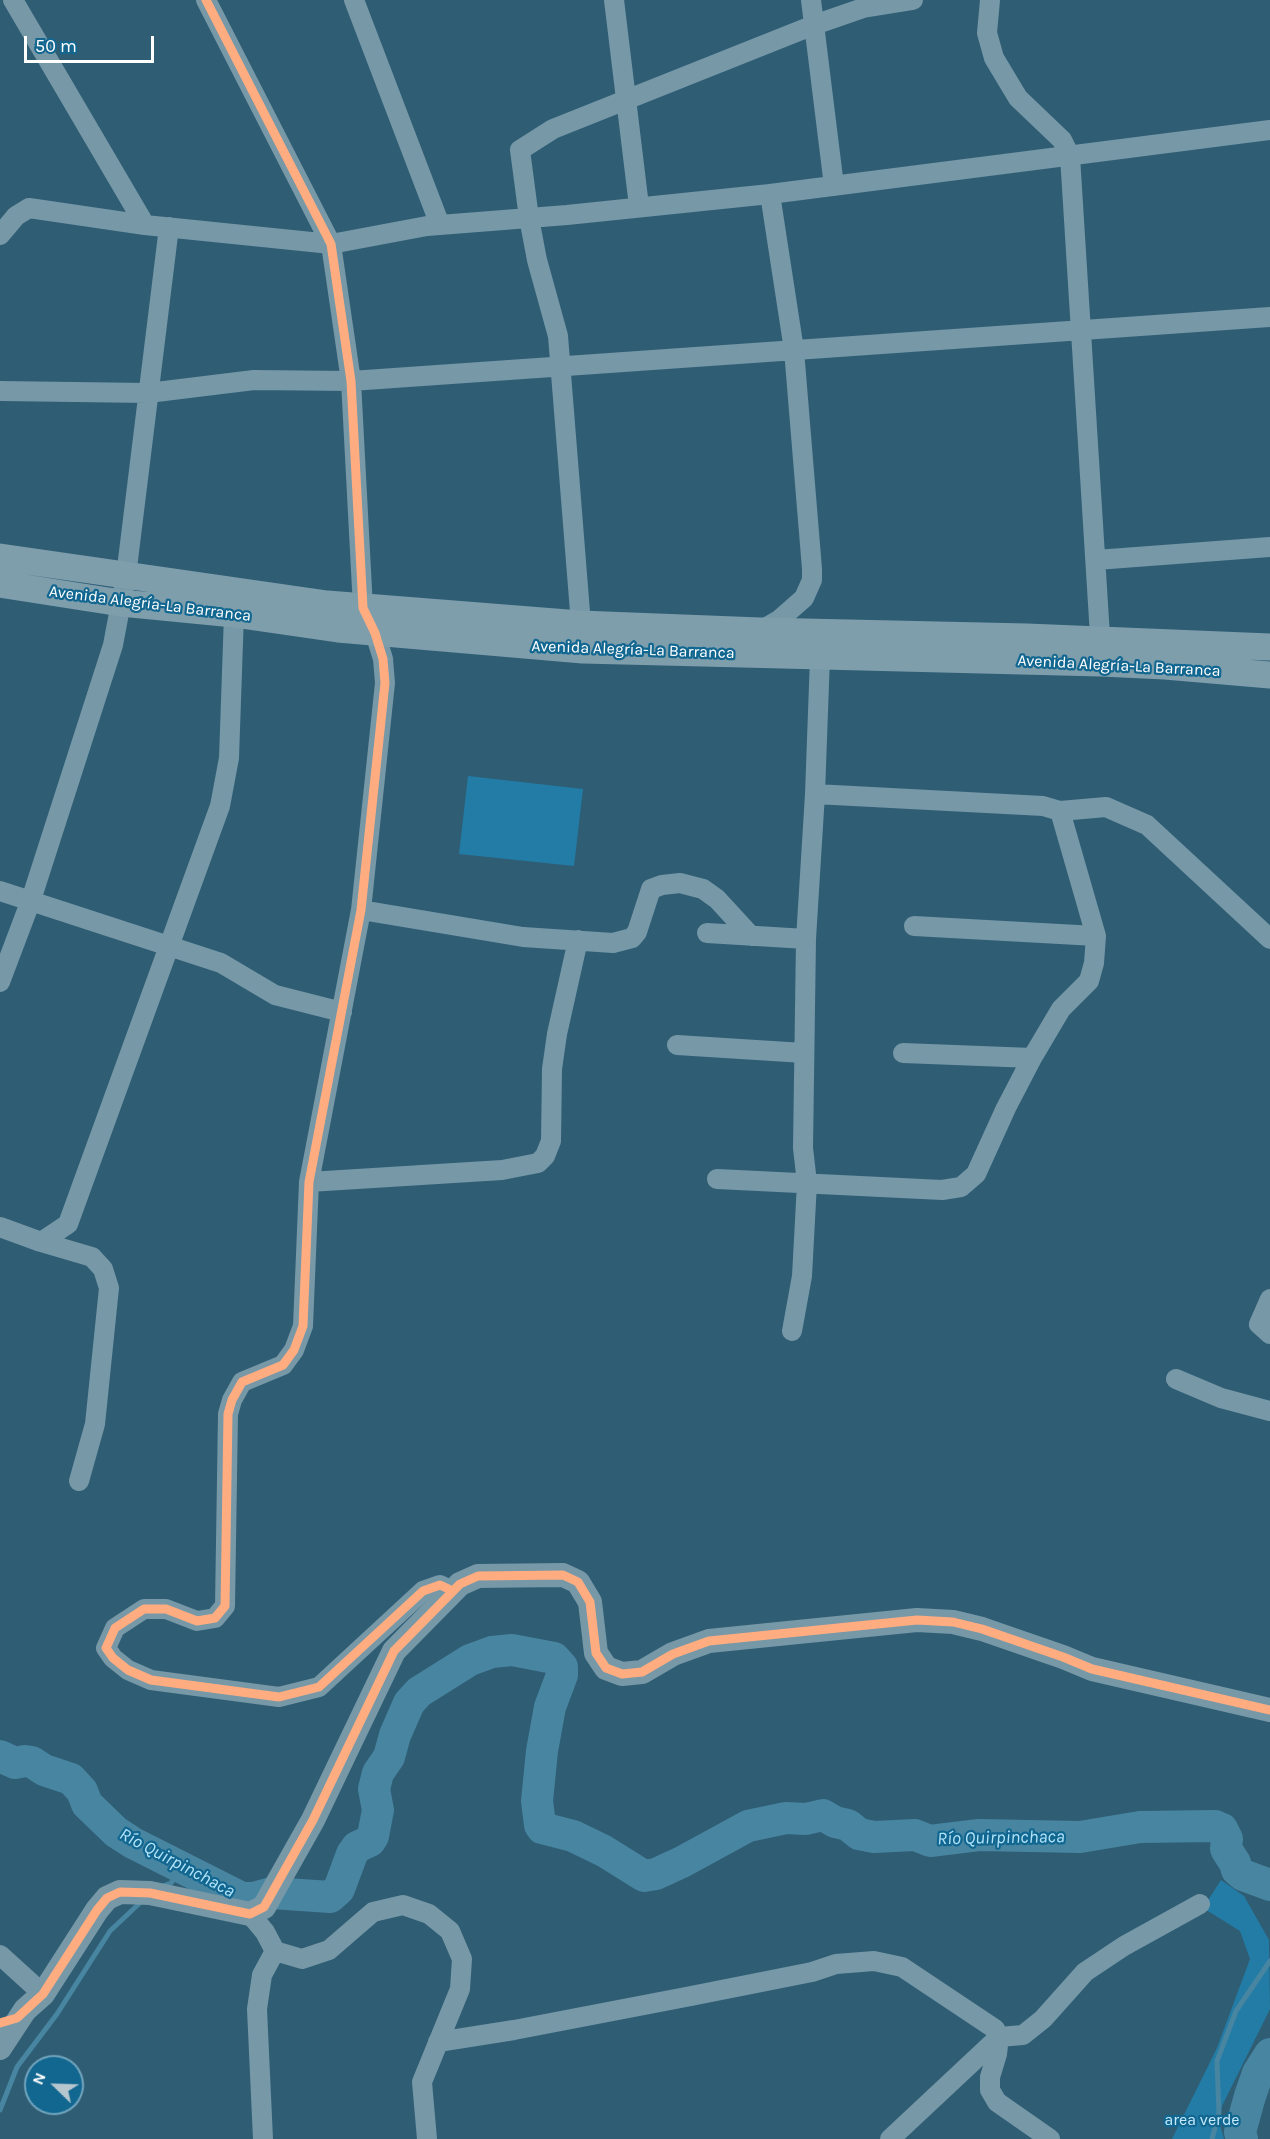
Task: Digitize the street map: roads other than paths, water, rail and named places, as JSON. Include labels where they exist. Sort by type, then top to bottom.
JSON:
[{"type":"main road","name":"Avenida Alegría-La Barranca","points":[[0,557],[126,576],[375,633],[583,650],[820,657],[1270,647]]},
{"type":"main road","name":"Avenida Alegría-La Barranca","points":[[0,584],[121,603],[237,602],[363,608],[580,624],[1101,651],[1165,666],[1270,675]]},
{"type":"street","points":[[14,0],[145,225]]},
{"type":"street","points":[[206,0],[331,244],[351,381],[363,608],[375,633],[383,659],[385,683],[361,910],[309,1182],[303,1326],[294,1350],[283,1365],[242,1382],[232,1400],[228,1414],[225,1606],[215,1618],[197,1621],[166,1608],[144,1609],[115,1628],[106,1648],[112,1658],[128,1671],[151,1680],[279,1697],[319,1687],[423,1591],[440,1585],[453,1591]]},
{"type":"street","points":[[354,0],[440,225]]},
{"type":"street","points":[[614,0],[639,206]]},
{"type":"street","points":[[811,0],[834,186]]},
{"type":"street","points":[[583,650],[558,336],[537,260],[520,150],[553,129],[814,25],[863,8],[913,0]]},
{"type":"street","points":[[990,0],[987,33],[994,58],[1018,98],[1062,140],[1070,156],[1101,651]]},
{"type":"street","points":[[0,235],[16,216],[29,208],[145,225],[331,244],[440,225],[770,194],[1270,130]]},
{"type":"street","points":[[737,654],[760,632],[779,620],[804,598],[812,580],[794,350],[770,194]]},
{"type":"street","points":[[0,982],[31,900],[113,645],[126,576],[169,227]]},
{"type":"street","points":[[0,391],[148,393],[254,380],[351,381],[1270,317]]},
{"type":"street","points":[[1096,560],[1270,547]]},
{"type":"street","points":[[41,1242],[68,1224],[220,806],[228,758],[237,602]]},
{"type":"street","points":[[792,1331],[801,1276],[807,1183],[803,1148],[806,939],[820,657]]},
{"type":"street","points":[[815,794],[1043,806],[1060,811],[1106,807],[1147,825],[1270,939]]},
{"type":"street","points":[[717,1179],[942,1190],[961,1187],[976,1174],[1032,1058],[1061,1009],[1089,981],[1094,963],[1095,936],[1060,811]]},
{"type":"street","points":[[361,910],[524,937],[613,943],[632,938],[637,932],[651,889],[662,885],[680,884],[703,888],[717,899],[751,936]]},
{"type":"street","points":[[0,891],[221,963],[274,995],[342,1012]]},
{"type":"street","points":[[914,926],[1095,936]]},
{"type":"street","points":[[707,933],[806,939]]},
{"type":"street","points":[[309,1182],[502,1170],[538,1162],[545,1156],[551,1141],[552,1069],[557,1034],[578,940]]},
{"type":"street","points":[[677,1045],[804,1053]]},
{"type":"street","points":[[903,1053],[1032,1058]]},
{"type":"street","points":[[0,1227],[92,1257],[103,1269],[109,1288],[95,1424],[79,1481]]},
{"type":"street","points":[[1270,1299],[1259,1323],[1270,1334]]},
{"type":"street","points":[[1176,1379],[1221,1398],[1270,1411]]},
{"type":"street","points":[[250,1914],[264,1907],[313,1820],[394,1651],[460,1584],[478,1576],[563,1575],[578,1582],[590,1602],[596,1653],[606,1668],[622,1674],[642,1672],[673,1654],[709,1641],[917,1620],[953,1622],[982,1629],[1092,1669],[1270,1710]]},
{"type":"street","points":[[0,2023],[17,2018],[43,1994],[97,1910],[107,1898],[120,1892],[150,1893],[250,1914],[265,1932],[275,1951],[302,1959],[329,1950],[373,1912],[403,1905],[429,1914],[450,1931],[462,1959],[460,1989],[422,2082],[427,2139]]},
{"type":"street","points":[[890,2139],[999,2037],[1023,2035],[1043,2019],[1085,1972],[1124,1946],[1200,1904]]},
{"type":"street","points":[[263,2139],[257,2009],[262,1975],[275,1951]]},
{"type":"street","points":[[0,1955],[43,1994]]},
{"type":"street","points":[[438,2042],[692,1996],[812,1972],[836,1964],[874,1961],[902,1967],[995,2029],[999,2037],[990,2077],[990,2090],[997,2102],[1050,2139]]},
{"type":"street","points":[[0,2048],[25,2010]]},
{"type":"waterway","name":"Río Quirpinchaca","points":[[0,1756],[15,1763],[32,1762],[44,1770],[71,1779],[82,1791],[87,1804],[116,1832],[133,1843],[242,1898],[254,1898],[272,1893],[330,1897],[339,1889],[352,1854],[357,1847],[370,1841],[373,1836],[378,1810],[374,1789],[378,1773],[389,1757],[395,1735],[409,1703],[419,1692],[470,1660],[492,1652],[512,1650],[554,1658],[562,1667],[562,1675],[550,1707],[542,1751],[537,1801],[540,1825],[542,1828],[573,1836],[604,1851],[644,1876],[656,1874],[682,1862],[748,1826],[786,1818],[806,1819],[823,1815],[835,1822],[848,1825],[859,1834],[874,1837],[915,1835],[930,1841],[979,1835],[1080,1837],[1140,1827],[1215,1826],[1222,1829],[1227,1839],[1226,1849],[1237,1870],[1243,1875],[1270,1885]]},
{"type":"waterway","points":[[163,1886],[171,1883],[182,1867]]},
{"type":"waterway","points":[[0,2110],[17,2067],[57,2014],[110,1931],[143,1900]]},
{"type":"waterway","points":[[1212,2139],[1219,2113],[1217,2061],[1236,2011],[1270,1961]]},
{"type":"waterway","name":"Río Quirpinchaca","points":[[1242,2139],[1240,2132],[1250,2096],[1258,2073],[1270,2054]]},
{"type":"park label","name":"area verde","points":[[1202,2120]]}]
